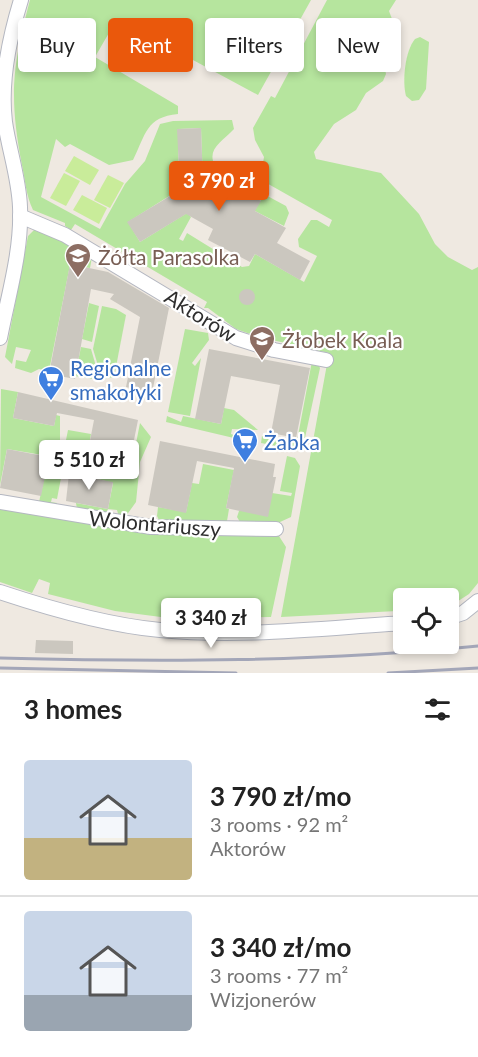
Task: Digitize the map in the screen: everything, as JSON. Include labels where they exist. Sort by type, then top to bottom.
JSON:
[{"type":"street","points":[[0,338],[17,254],[21,216],[5,120],[4,93],[9,50],[21,0]]},
{"type":"street","name":"Aktorów","points":[[21,216],[65,235],[236,338],[274,350],[326,360]]},
{"type":"street","name":"Wolontariuszy","points":[[0,502],[151,527],[276,528]]},
{"type":"street","points":[[0,591],[109,622],[162,630],[215,633],[393,625]]},
{"type":"street","points":[[459,614],[478,601]]},
{"type":"green space","points":[[30,0],[311,0],[301,18],[205,18],[205,66],[193,60],[193,18],[108,18],[108,35],[96,55],[96,18],[26,18]]},
{"type":"green space","points":[[327,0],[396,0],[389,11],[392,18],[317,18]]},
{"type":"green space","points":[[316,21],[316,72],[386,72],[383,81],[366,93],[356,110],[334,124],[314,152],[316,159],[381,173],[419,214],[435,244],[448,257],[472,270],[478,267],[478,583],[469,594],[459,600],[459,588],[393,588],[393,611],[281,617],[329,353],[259,337],[236,329],[208,308],[204,308],[207,302],[75,224],[71,230],[65,226],[65,223],[33,210],[27,193],[15,120],[18,51],[18,72],[96,72],[96,58],[108,65],[108,72],[120,72],[178,106],[178,114],[159,119],[148,128],[133,160],[109,165],[70,144],[65,147],[56,139],[41,197],[100,229],[125,184],[145,161],[160,124],[173,121],[232,120],[234,129],[213,153],[215,165],[220,173],[215,188],[203,183],[201,128],[178,129],[179,184],[184,186],[178,195],[174,193],[128,222],[140,242],[187,213],[191,217],[179,239],[183,241],[187,233],[242,267],[249,266],[255,254],[304,282],[317,256],[299,247],[298,239],[311,220],[317,220],[329,227],[332,220],[263,181],[261,174],[264,157],[255,140],[253,128],[271,96],[275,98],[289,72],[304,72],[304,43]]},
{"type":"green space","points":[[420,37],[429,42],[426,89],[419,100],[412,101],[406,96],[405,66],[412,44]]},
{"type":"green space","points":[[215,72],[271,72],[258,95]]},
{"type":"green space","points":[[74,156],[99,170],[90,185],[65,171]]},
{"type":"green space","points":[[64,173],[80,181],[66,206],[50,198]]},
{"type":"green space","points":[[108,175],[124,183],[110,208],[94,200]]},
{"type":"green space","points":[[247,185],[286,206],[289,213],[284,226],[253,210],[261,200],[242,190]]},
{"type":"green space","points":[[82,195],[107,208],[99,224],[73,210]]},
{"type":"green space","points":[[35,229],[44,231],[92,257],[90,268],[70,265],[49,371],[39,369],[31,373],[15,368],[16,360],[26,362],[31,350],[16,347],[12,364],[5,357],[28,236]]},
{"type":"green space","points":[[89,303],[99,306],[92,342],[82,339]]},
{"type":"green space","points":[[102,306],[116,309],[126,315],[114,377],[102,379],[93,349]]},
{"type":"green space","points":[[185,329],[208,333],[209,340],[192,363],[195,366],[201,358],[190,416],[168,412]]},
{"type":"green space","points":[[81,347],[91,349],[100,380],[75,376]]},
{"type":"green space","points":[[312,361],[320,368],[303,447],[288,448],[261,443],[262,436],[297,441]]},
{"type":"green space","points":[[1,389],[18,392],[13,418],[54,426],[56,415],[60,416],[60,475],[45,473],[48,456],[7,449],[0,485]]},
{"type":"green space","points":[[224,408],[234,410],[258,430],[232,429],[231,434],[255,443],[166,422],[167,416],[181,422],[183,416],[221,424]]},
{"type":"green space","points":[[140,423],[151,437],[140,462],[136,502],[126,516],[119,517],[117,510],[108,509],[113,483],[98,479],[99,473],[129,479]]},
{"type":"green space","points":[[68,430],[91,434],[88,451],[130,460],[127,474],[64,463],[63,455],[69,456],[71,447],[65,445]]},
{"type":"green space","points":[[287,456],[295,458],[300,466],[291,517],[280,522],[240,522],[237,517],[239,511],[272,493],[291,496],[292,493],[280,491]]},
{"type":"green space","points":[[203,464],[234,470],[226,508],[229,509],[227,521],[160,522],[157,516],[158,507],[186,512],[192,483],[199,484]]},
{"type":"green space","points":[[47,475],[61,478],[57,499],[52,498],[51,502],[57,503],[56,509],[39,502]]},
{"type":"green space","points":[[76,503],[108,509],[106,513],[77,509]]},
{"type":"green space","points":[[0,507],[135,531],[277,533],[286,547],[271,617],[176,619],[115,611],[48,594],[50,583],[39,579],[32,593],[0,582]]},
{"type":"building","points":[[201,128],[203,181],[215,188],[225,170],[237,176],[232,184],[261,201],[255,211],[286,228],[277,243],[310,261],[300,280],[255,254],[250,262],[208,240],[213,229],[186,214],[140,242],[127,222],[180,190],[177,129]]},
{"type":"building","points":[[70,264],[108,272],[169,308],[152,393],[126,387],[140,317],[110,299],[114,294],[91,289],[75,379],[49,374]]},
{"type":"building","points":[[247,289],[253,291],[255,297],[253,303],[247,305],[241,303],[239,297],[241,291]]},
{"type":"building","points":[[209,349],[310,368],[296,438],[271,433],[280,385],[231,376],[221,424],[195,419]]},
{"type":"building","points":[[18,392],[138,420],[130,460],[88,451],[94,420],[57,413],[54,426],[13,418]]},
{"type":"building","points":[[160,441],[275,464],[273,477],[276,477],[268,517],[226,508],[234,468],[197,461],[186,513],[148,505]]},
{"type":"building","points":[[7,449],[49,457],[41,496],[0,488]]},
{"type":"building","points":[[69,474],[113,482],[108,509],[66,501]]},
{"type":"building","points":[[36,640],[73,641],[73,654],[35,653]]},
{"type":"railway","points":[[0,658],[239,660],[359,655],[478,646]]},
{"type":"railway","points":[[0,668],[236,673]]},
{"type":"railway","points":[[388,673],[478,668]]},
{"type":"place","name":"Żółta Parasolka","points":[[78,279]]},
{"type":"place","name":"Żłobek Koala","points":[[262,362]]},
{"type":"place","name":"Regionalne smakołyki","points":[[51,402]]},
{"type":"place","name":"Żabka","points":[[245,464]]}]
